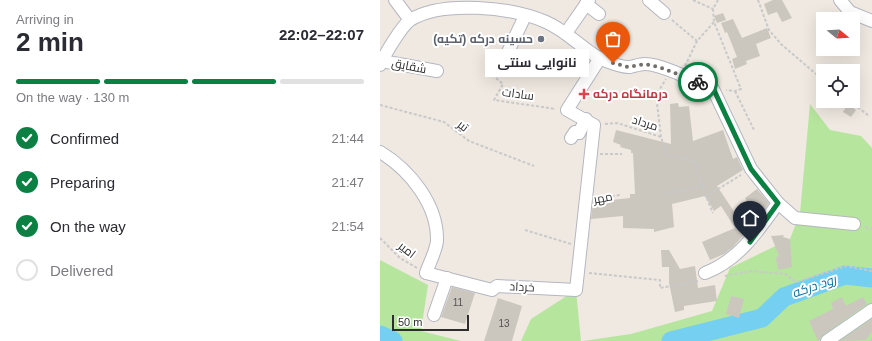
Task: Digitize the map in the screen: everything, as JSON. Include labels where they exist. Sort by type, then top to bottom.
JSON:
[{"type":"street","points":[[395,0],[410,20]]},
{"type":"street","points":[[649,0],[664,13]]},
{"type":"street","points":[[840,0],[850,12],[872,21]]},
{"type":"street","points":[[566,33],[588,2],[599,14]]},
{"type":"street","points":[[381,63],[388,49],[410,20],[438,9],[480,4],[546,22],[566,33],[600,58],[628,67],[645,64],[676,73],[713,88],[751,169],[778,203],[795,218],[854,224]]},
{"type":"street","points":[[507,54],[525,16]]},
{"type":"street","points":[[571,138],[575,132],[579,133],[590,122],[567,110],[600,58]]},
{"type":"street","name":"شقایق","points":[[381,63],[437,71]]},
{"type":"street","name":"خرداد","points":[[426,273],[492,290],[497,286],[576,290],[591,154],[590,122]]},
{"type":"street","points":[[380,152],[399,165],[409,176],[431,208],[437,242],[426,273]]},
{"type":"street","points":[[705,276],[718,268],[750,242],[778,203]]},
{"type":"street","points":[[434,315],[446,278]]},
{"type":"street","points":[[827,341],[872,310]]},
{"type":"path","points":[[693,0],[713,10]]},
{"type":"path","points":[[713,88],[735,91],[741,89],[714,22],[713,10],[718,0]]},
{"type":"path","points":[[758,0],[770,30],[781,44],[816,74]]},
{"type":"path","points":[[664,13],[697,41]]},
{"type":"path","points":[[660,137],[656,94],[676,73],[697,41],[714,22]]},
{"type":"path","name":"سادات","points":[[496,78],[503,84],[494,100],[567,110]]},
{"type":"path","points":[[735,91],[754,130]]},
{"type":"path","name":"تیر","points":[[380,105],[444,122],[469,141],[534,166]]},
{"type":"path","points":[[859,108],[869,116]]},
{"type":"path","name":"مرداد","points":[[590,122],[617,123],[660,137],[667,155],[695,161],[704,186],[705,197],[713,213]]},
{"type":"path","points":[[591,154],[622,154]]},
{"type":"path","points":[[705,197],[751,169]]},
{"type":"path","points":[[666,194],[704,186]]},
{"type":"path","name":"مهر","points":[[586,201],[620,195]]},
{"type":"path","points":[[524,230],[580,246]]},
{"type":"path","name":"امیر","points":[[380,238],[400,258],[426,273]]},
{"type":"path","points":[[719,277],[751,271],[785,274],[796,282],[846,266],[872,270]]},
{"type":"path","points":[[578,272],[660,280],[660,288],[705,276]]},
{"type":"green space","points":[[810,104],[830,130],[861,136],[872,148],[872,341],[583,341],[631,334],[712,311],[730,268],[790,239],[800,213]]},
{"type":"green space","points":[[380,260],[428,285],[421,331],[461,341],[380,341]]},
{"type":"green space","points":[[576,290],[581,341],[521,341],[531,319]]},
{"type":"building","points":[[773,0],[782,0],[792,18],[782,22],[777,12],[768,15],[764,4]]},
{"type":"building","points":[[723,13],[726,20],[717,23],[714,16]]},
{"type":"building","points":[[733,19],[742,38],[767,28],[771,38],[756,44],[760,56],[746,61],[747,64],[735,69],[732,59],[737,57],[727,32],[725,33],[721,23]]},
{"type":"building","points":[[678,103],[679,107],[689,106],[693,141],[723,130],[733,159],[737,157],[743,170],[717,186],[739,219],[752,208],[745,198],[757,189],[769,203],[733,247],[724,254],[710,260],[702,242],[735,228],[721,206],[714,211],[705,196],[672,204],[674,227],[654,232],[654,229],[623,228],[623,216],[591,219],[593,202],[630,198],[630,194],[635,194],[633,153],[631,153],[631,150],[620,147],[621,145],[613,142],[616,130],[671,144],[670,104]]},
{"type":"building","points":[[846,108],[853,108],[856,110],[851,117],[843,112]]},
{"type":"building","points":[[784,235],[783,237],[790,239],[792,267],[778,270],[776,257],[779,256],[771,236]]},
{"type":"building","points":[[661,250],[669,250],[680,269],[695,266],[698,288],[715,285],[717,301],[684,306],[684,310],[675,312],[669,283],[669,267],[662,267]]},
{"type":"building","points":[[452,287],[475,293],[465,324],[441,317]]},
{"type":"building","points":[[731,296],[744,299],[739,318],[726,314]]},
{"type":"building","points":[[842,297],[846,306],[863,297],[867,304],[823,335],[818,341],[809,321],[833,309],[831,303]]},
{"type":"building","points":[[498,298],[522,306],[512,341],[484,341]]},
{"type":"building","points":[[872,319],[872,332],[866,340],[840,341]]},
{"type":"waterway","name":"رود درکه","points":[[671,341],[762,318],[784,297],[845,275],[872,278]]},
{"type":"waterway","name":"رود درکه","points":[[380,335],[393,341]]},
{"type":"way so far","points":[[613,63],[628,67],[645,64],[659,67],[670,72],[681,74],[698,82]]},
{"type":"place","name":"حسینه درکه (تکیه)","points":[[541,39]]},
{"type":"place","name":"نانوایی سنتی","points":[[613,63]]},
{"type":"place","name":"درمانگاه درکه","points":[[584,94]]},
{"type":"route","points":[[698,82],[713,88],[751,169],[778,203],[750,242]]}]
